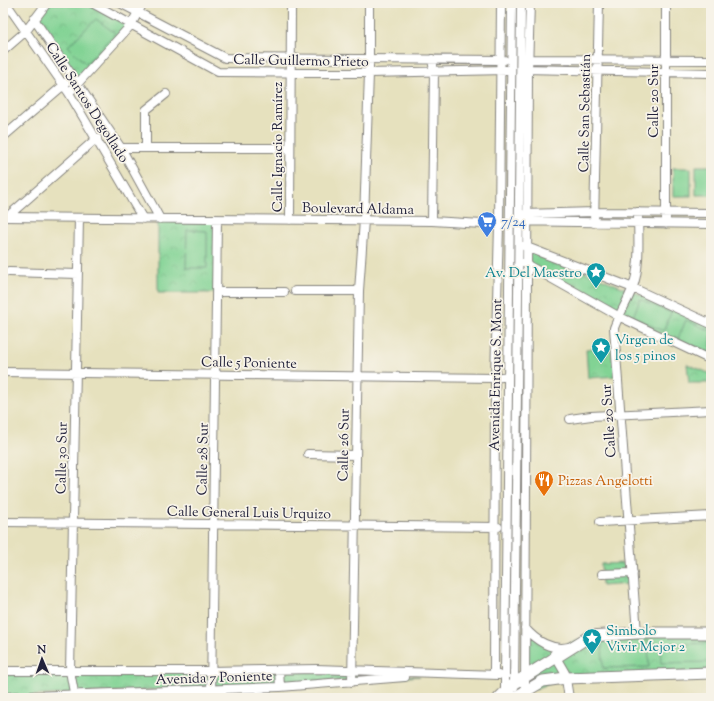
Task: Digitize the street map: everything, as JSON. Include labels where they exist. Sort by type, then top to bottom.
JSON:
[{"type":"main road","points":[[508,697],[518,678],[555,658],[586,638],[596,635],[637,633],[711,633]]},
{"type":"main road","points":[[508,697],[525,691],[542,681],[566,678],[711,673]]},
{"type":"street","name":"Calle Santos Degollado","points":[[6,3],[69,93],[97,138],[143,219]]},
{"type":"street","points":[[3,51],[26,31],[48,3]]},
{"type":"street","name":"Calle Guillermo Prieto","points":[[92,3],[218,72],[369,74],[434,71],[524,70],[711,73]]},
{"type":"street","name":"Calle Guillermo Prieto","points":[[120,3],[225,58],[500,60],[598,58],[711,60]]},
{"type":"street","points":[[69,93],[76,81],[132,25],[144,3]]},
{"type":"street","name":"Calle Ignacio Ramírez","points":[[290,220],[291,3]]},
{"type":"street","name":"Calle 26 Sur","points":[[352,682],[359,291],[364,220],[369,74],[369,3]]},
{"type":"street","points":[[494,675],[495,378],[499,225],[501,3]]},
{"type":"street","name":"Avenida Enrique S. Mont","points":[[508,697],[505,675],[505,610],[508,376],[514,258],[518,242],[514,218],[510,70],[512,3]]},
{"type":"street","name":"Avenida Enrique S. Mont","points":[[518,678],[514,258],[510,237],[514,218],[524,70],[521,59],[521,3]]},
{"type":"street","points":[[525,691],[518,678],[525,628],[528,214],[524,70],[530,59],[530,3]]},
{"type":"street","name":"Calle San Sebastián","points":[[594,223],[599,3]]},
{"type":"street","name":"Calle 20 Sur","points":[[666,3],[666,224]]},
{"type":"street","name":"Calle Santos Degollado","points":[[34,19],[121,148],[160,219]]},
{"type":"street","points":[[432,59],[434,71],[432,221]]},
{"type":"street","points":[[3,137],[63,86],[76,81]]},
{"type":"street","points":[[146,148],[146,110],[166,94]]},
{"type":"street","points":[[5,217],[97,138]]},
{"type":"street","points":[[121,148],[290,148]]},
{"type":"street","name":"Boulevard Aldama","points":[[5,217],[432,221],[499,225],[514,218],[528,214],[595,212],[711,213]]},
{"type":"street","name":"Calle 20 Sur","points":[[637,633],[614,328],[618,316],[633,288],[636,273],[638,212]]},
{"type":"street","name":"Calle 30 Sur","points":[[74,696],[70,671],[79,218]]},
{"type":"street","name":"Boulevard Aldama","points":[[514,218],[528,223],[711,224]]},
{"type":"street","name":"Calle 28 Sur","points":[[211,694],[210,671],[214,524],[218,220]]},
{"type":"street","points":[[499,225],[510,237],[528,248],[633,288],[711,324]]},
{"type":"street","points":[[514,258],[618,316],[711,360]]},
{"type":"street","points":[[9,272],[78,274]]},
{"type":"street","points":[[295,291],[359,291]]},
{"type":"street","points":[[217,292],[284,292]]},
{"type":"street","name":"Calle 5 Poniente","points":[[3,372],[358,377],[495,378],[508,376]]},
{"type":"street","points":[[570,419],[620,414],[711,410]]},
{"type":"street","points":[[308,454],[356,455]]},
{"type":"street","points":[[600,522],[711,516]]},
{"type":"street","name":"Calle General Luis Urquizo","points":[[3,522],[355,527],[494,528],[506,526]]},
{"type":"street","points":[[602,574],[633,573]]},
{"type":"street","points":[[494,611],[505,610]]},
{"type":"street","points":[[525,628],[536,638],[549,646],[562,649],[575,645]]},
{"type":"street","points":[[549,646],[555,658],[562,667],[566,678],[569,698]]},
{"type":"street","name":"Avenida 7 Poniente","points":[[3,671],[210,671],[316,669],[425,674],[505,675],[518,678]]},
{"type":"street","points":[[279,670],[280,687]]},
{"type":"street","name":"Avenida 7 Poniente","points":[[3,697],[211,694],[260,688],[352,682],[425,674]]},
{"type":"street","points":[[260,688],[261,698]]},
{"type":"green space","points":[[47,3],[92,3],[131,25],[78,84],[34,19]]},
{"type":"green space","points":[[96,19],[115,33],[86,64],[68,46]]},
{"type":"green space","points":[[696,166],[711,166],[711,195],[696,195]]},
{"type":"green space","points":[[673,168],[691,168],[691,196],[673,196]]},
{"type":"green space","points":[[158,219],[217,220],[217,293],[158,293]]},
{"type":"green space","points":[[187,230],[207,231],[207,268],[186,268]]},
{"type":"green space","points":[[528,248],[711,324],[711,360],[527,265]]},
{"type":"green space","points":[[640,299],[671,313],[663,331],[633,317]]},
{"type":"green space","points":[[686,320],[711,331],[711,353],[678,339]]},
{"type":"green space","points":[[617,347],[618,376],[588,378],[586,349]]},
{"type":"green space","points":[[687,364],[711,374],[711,383],[689,383]]},
{"type":"green space","points":[[628,563],[629,584],[602,586],[601,564]]},
{"type":"green space","points":[[525,628],[555,648],[586,638],[711,633],[711,673],[566,678],[517,695],[515,685],[525,677]]},
{"type":"green space","points":[[648,640],[649,667],[603,668],[602,641]]},
{"type":"green space","points":[[711,643],[711,662],[661,663],[660,645]]},
{"type":"green space","points":[[312,670],[420,676],[3,697],[3,671]]},
{"type":"place","name":"7/24","points":[[487,238]]},
{"type":"place","name":"Av. Del Maestro","points":[[596,289]]},
{"type":"place","name":"Virgen de los 5 pinos","points":[[601,364]]},
{"type":"place","name":"Pizzas Angelotti","points":[[544,497]]},
{"type":"place","name":"Simbolo Vivir Mejor 2","points":[[592,655]]}]
